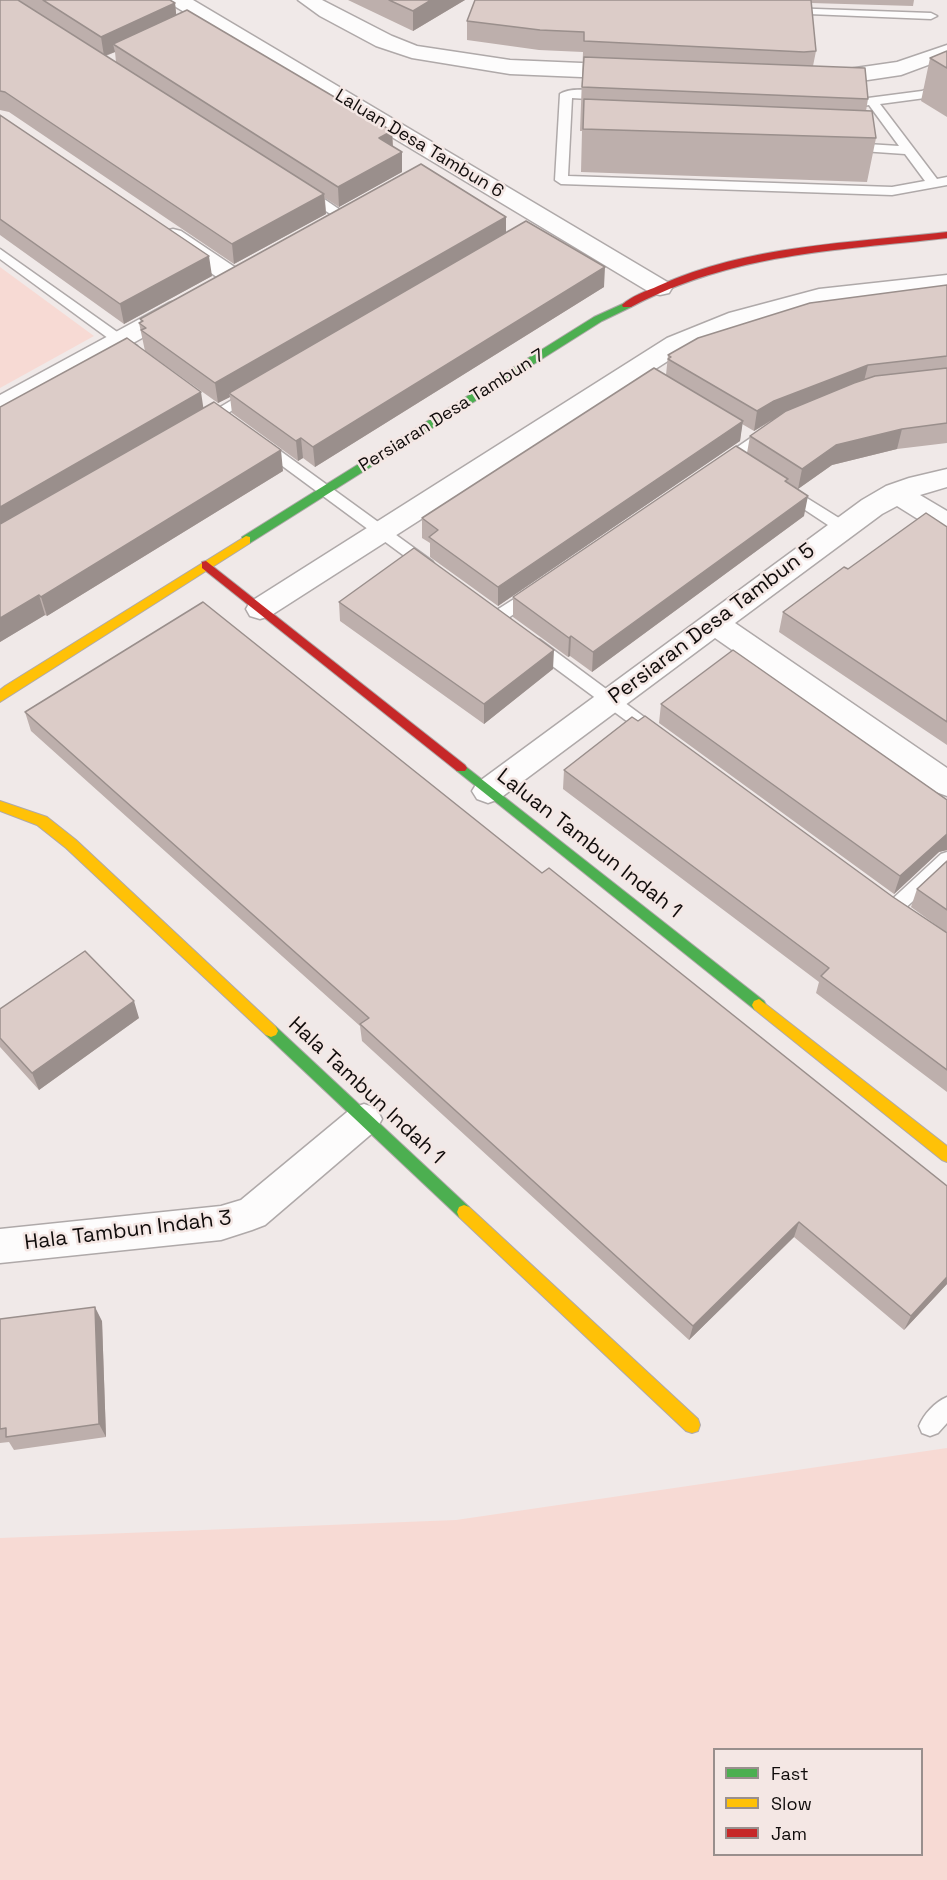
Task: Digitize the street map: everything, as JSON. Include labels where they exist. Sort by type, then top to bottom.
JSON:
[{"type":"street","name":"Laluan Desa Tambun 6","points":[[178,0],[200,18],[435,166],[660,288]]},
{"type":"street","points":[[308,0],[384,41],[412,52],[510,67],[648,73]]},
{"type":"street","points":[[801,81],[833,80],[901,68],[947,51]]},
{"type":"street","points":[[0,406],[225,282],[155,224]]},
{"type":"street","name":"Persiaran Desa Tambun 7","points":[[0,697],[9,689],[598,319],[660,288],[729,265],[778,256],[947,235]]},
{"type":"street","points":[[260,609],[381,531],[645,375],[676,344],[705,330],[774,308],[819,297],[947,282]]},
{"type":"street","name":"Persiaran Desa Tambun 5","points":[[488,791],[842,527],[897,493],[919,484],[947,478]]},
{"type":"street","points":[[897,493],[947,524]]},
{"type":"street","name":"Laluan Tambun Indah 1","points":[[206,565],[947,1155]]},
{"type":"street","points":[[714,623],[947,784]]},
{"type":"street","name":"Hala Tambun Indah 1","points":[[0,806],[42,821],[71,844],[692,1425]]},
{"type":"street","name":"Hala Tambun Indah 3","points":[[0,1246],[221,1223],[252,1213],[364,1119]]},
{"type":"lane","points":[[780,11],[932,16]]},
{"type":"lane","points":[[565,69],[570,136],[561,180],[892,191],[941,182]]},
{"type":"lane","points":[[832,104],[855,105],[925,94],[947,84]]},
{"type":"lane","points":[[566,94],[612,96]]},
{"type":"lane","points":[[873,102],[909,150],[941,182]]},
{"type":"lane","points":[[838,147],[909,150]]},
{"type":"lane","points":[[293,184],[343,216]]},
{"type":"lane","points":[[0,253],[147,360]]},
{"type":"lane","points":[[189,430],[223,416],[260,388]]},
{"type":"lane","points":[[201,399],[223,416]]},
{"type":"lane","points":[[714,469],[738,459],[749,438],[776,426]]},
{"type":"lane","points":[[254,439],[435,571]]},
{"type":"lane","points":[[773,482],[842,527]]},
{"type":"lane","points":[[498,617],[547,584]]},
{"type":"lane","points":[[526,638],[666,742]]},
{"type":"lane","points":[[912,921],[889,904],[947,859]]},
{"type":"lane","points":[[930,1426],[947,1407]]},
{"type":"shaded area","points":[[0,267],[94,336],[0,388]]},
{"type":"shaded area","points":[[947,1448],[947,1880],[0,1880],[0,1538],[456,1520]]},
{"type":"building","points":[[0,0],[18,0],[324,194],[232,244],[5,92],[0,91]]},
{"type":"building","points":[[43,0],[170,0],[175,3],[101,37]]},
{"type":"building","points":[[389,0],[431,0],[413,11]]},
{"type":"building","points":[[475,0],[811,0],[816,51],[584,41],[584,32],[540,30],[467,21]]},
{"type":"building","points":[[187,10],[392,131],[379,138],[402,152],[338,187],[113,44]]},
{"type":"building","points":[[947,51],[947,68],[930,58]]},
{"type":"building","points":[[584,57],[865,68],[868,99],[582,87]]},
{"type":"building","points":[[584,99],[872,111],[876,138],[583,129]]},
{"type":"building","points":[[0,115],[209,256],[120,304],[0,219]]},
{"type":"building","points":[[421,164],[506,217],[215,383],[141,330],[146,328],[139,323],[143,321],[140,319]]},
{"type":"building","points":[[526,221],[605,267],[313,447],[301,438],[296,441],[229,393]]},
{"type":"building","points":[[947,285],[947,356],[868,365],[774,401],[757,411],[668,359],[671,357],[668,355],[698,338],[810,303]]},
{"type":"building","points":[[127,338],[201,392],[0,507],[0,407]]},
{"type":"building","points":[[654,368],[743,421],[498,587],[429,537],[438,530],[422,518]]},
{"type":"building","points":[[947,368],[947,423],[902,429],[836,445],[802,469],[750,436],[786,411],[854,383],[875,376]]},
{"type":"building","points":[[214,402],[281,450],[41,597],[39,595],[0,618],[0,524]]},
{"type":"building","points":[[736,446],[788,479],[785,481],[808,496],[593,652],[571,636],[569,638],[513,597]]},
{"type":"building","points":[[926,513],[947,527],[947,722],[783,612],[844,567],[848,569]]},
{"type":"building","points":[[414,548],[554,650],[484,704],[339,602]]},
{"type":"building","points":[[203,602],[542,873],[549,868],[947,1186],[947,1277],[911,1316],[799,1222],[693,1326],[360,1024],[369,1018],[25,712]]},
{"type":"building","points":[[733,650],[947,800],[947,834],[900,876],[661,704]]},
{"type":"building","points":[[645,716],[893,897],[947,933],[947,1070],[821,976],[829,968],[564,770],[632,717],[638,721]]},
{"type":"building","points":[[947,861],[947,910],[917,889]]},
{"type":"building","points":[[85,951],[134,1001],[32,1073],[0,1038],[0,1009]]},
{"type":"building","points":[[95,1307],[99,1424],[6,1437],[6,1428],[0,1429],[0,1319]]},
{"type":"traffic: fast","points":[[246,540],[598,319],[627,305]]},
{"type":"traffic: fast","points":[[461,768],[759,1005]]},
{"type":"traffic: fast","points":[[271,1031],[464,1212]]},
{"type":"traffic: slow","points":[[0,697],[9,689],[246,540]]},
{"type":"traffic: slow","points":[[0,806],[42,821],[71,844],[271,1031]]},
{"type":"traffic: slow","points":[[759,1005],[947,1155]]},
{"type":"traffic: slow","points":[[464,1212],[692,1425]]},
{"type":"traffic: jam","points":[[627,305],[685,278],[754,259],[819,249],[947,235]]},
{"type":"traffic: jam","points":[[206,565],[461,768]]}]
